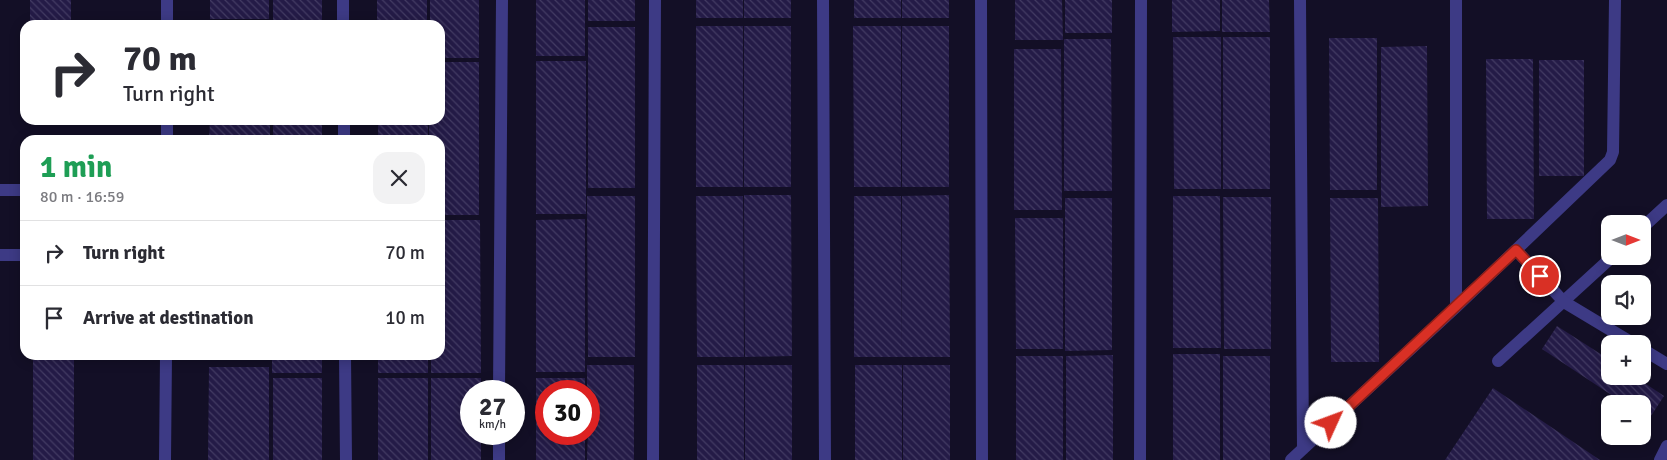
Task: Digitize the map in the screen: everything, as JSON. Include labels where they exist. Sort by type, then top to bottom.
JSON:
[{"type":"street","points":[[167,0],[167,20]]},
{"type":"street","points":[[343,0],[343,20]]},
{"type":"street","points":[[499,380],[502,0]]},
{"type":"street","points":[[653,460],[655,0]]},
{"type":"street","points":[[823,0],[826,460]]},
{"type":"street","points":[[981,0],[982,460]]},
{"type":"street","points":[[1140,460],[1141,0]]},
{"type":"street","points":[[1300,0],[1304,449]]},
{"type":"street","points":[[1456,0],[1456,307]]},
{"type":"street","points":[[1292,460],[1610,160],[1613,152],[1615,0]]},
{"type":"street","points":[[0,190],[20,190]]},
{"type":"street","points":[[1651,220],[1667,205]]},
{"type":"street","points":[[1516,250],[1564,302],[1619,335]]},
{"type":"street","points":[[0,255],[20,255]]},
{"type":"street","points":[[1498,362],[1603,265]]},
{"type":"street","points":[[1651,354],[1667,364]]},
{"type":"street","points":[[165,460],[166,360]]},
{"type":"street","points":[[345,360],[346,460]]},
{"type":"street","points":[[499,445],[499,460]]},
{"type":"street","points":[[1660,460],[1667,446]]},
{"type":"building","points":[[30,0],[71,0],[71,20],[30,20]]},
{"type":"building","points":[[210,0],[269,0],[269,19],[210,19]]},
{"type":"building","points":[[273,0],[322,0],[322,20],[273,20]]},
{"type":"building","points":[[377,0],[427,0],[427,20],[377,20]]},
{"type":"building","points":[[430,0],[479,0],[479,58],[445,58],[445,20],[430,20]]},
{"type":"building","points":[[536,0],[585,0],[585,56],[536,56]]},
{"type":"building","points":[[588,0],[635,0],[635,21],[588,21]]},
{"type":"building","points":[[696,0],[743,0],[743,18],[696,18]]},
{"type":"building","points":[[744,0],[791,0],[791,18],[744,18]]},
{"type":"building","points":[[854,0],[901,0],[901,18],[854,18]]},
{"type":"building","points":[[902,0],[949,0],[949,18],[902,18]]},
{"type":"building","points":[[1015,0],[1062,0],[1063,40],[1015,40]]},
{"type":"building","points":[[1065,0],[1112,0],[1112,33],[1065,33]]},
{"type":"building","points":[[1172,0],[1220,0],[1220,31],[1172,32]]},
{"type":"building","points":[[1222,0],[1269,0],[1270,32],[1222,32]]},
{"type":"building","points":[[696,26],[743,26],[743,187],[696,187]]},
{"type":"building","points":[[744,26],[791,26],[791,187],[744,187]]},
{"type":"building","points":[[853,26],[901,26],[901,187],[854,187]]},
{"type":"building","points":[[902,26],[949,26],[949,187],[902,187]]},
{"type":"building","points":[[588,27],[635,27],[635,188],[588,188]]},
{"type":"building","points":[[1173,37],[1221,37],[1221,189],[1174,189]]},
{"type":"building","points":[[1223,37],[1270,37],[1270,189],[1223,189]]},
{"type":"building","points":[[1329,38],[1377,38],[1377,190],[1330,190]]},
{"type":"building","points":[[1064,39],[1111,39],[1112,191],[1064,191]]},
{"type":"building","points":[[1427,46],[1428,206],[1381,207],[1381,47]]},
{"type":"building","points":[[1014,49],[1061,49],[1062,210],[1014,210]]},
{"type":"building","points":[[1486,59],[1533,59],[1534,219],[1487,219]]},
{"type":"building","points":[[1539,60],[1584,60],[1584,176],[1539,176]]},
{"type":"building","points":[[536,61],[586,61],[586,214],[536,214]]},
{"type":"building","points":[[445,62],[479,62],[479,215],[445,215],[445,135],[429,135],[429,125],[445,125]]},
{"type":"building","points":[[210,125],[270,125],[270,135],[209,135]]},
{"type":"building","points":[[273,125],[322,125],[322,135],[273,135]]},
{"type":"building","points":[[378,125],[428,125],[428,135],[378,135]]},
{"type":"building","points":[[744,195],[791,195],[792,356],[745,357]]},
{"type":"building","points":[[949,195],[950,357],[902,357],[902,196]]},
{"type":"building","points":[[587,196],[635,196],[635,357],[588,357]]},
{"type":"building","points":[[696,196],[743,196],[744,357],[697,357]]},
{"type":"building","points":[[854,196],[901,196],[902,357],[854,357]]},
{"type":"building","points":[[1173,196],[1220,196],[1221,348],[1173,348]]},
{"type":"building","points":[[1223,197],[1271,197],[1271,349],[1224,349]]},
{"type":"building","points":[[1065,198],[1112,198],[1112,350],[1065,351]]},
{"type":"building","points":[[1330,198],[1378,198],[1379,362],[1331,362]]},
{"type":"building","points":[[1015,218],[1063,218],[1063,349],[1016,349]]},
{"type":"building","points":[[585,219],[585,372],[536,372],[536,220]]},
{"type":"building","points":[[445,220],[480,220],[481,373],[431,373],[431,360],[445,360]]},
{"type":"building","points":[[1557,326],[1601,354],[1601,385],[1648,385],[1664,396],[1651,416],[1651,395],[1611,395],[1542,349]]},
{"type":"building","points":[[1173,354],[1220,354],[1220,460],[1173,460]]},
{"type":"building","points":[[1113,355],[1113,460],[1066,460],[1066,356]]},
{"type":"building","points":[[1016,356],[1063,356],[1063,460],[1016,460]]},
{"type":"building","points":[[1223,356],[1270,356],[1270,460],[1223,460]]},
{"type":"building","points":[[33,360],[74,360],[74,460],[33,460]]},
{"type":"building","points":[[272,360],[322,360],[322,373],[272,373]]},
{"type":"building","points":[[378,360],[428,360],[428,373],[378,373]]},
{"type":"building","points":[[587,365],[634,365],[634,460],[587,460],[587,445],[600,445],[600,380],[587,380]]},
{"type":"building","points":[[697,365],[744,365],[744,460],[697,460]]},
{"type":"building","points":[[745,365],[792,365],[792,460],[745,460]]},
{"type":"building","points":[[855,365],[902,365],[902,460],[855,460]]},
{"type":"building","points":[[903,365],[950,365],[950,460],[903,460]]},
{"type":"building","points":[[209,367],[269,367],[269,460],[208,460]]},
{"type":"building","points":[[273,378],[322,378],[322,460],[273,460]]},
{"type":"building","points":[[378,378],[428,378],[428,460],[378,460]]},
{"type":"building","points":[[431,378],[481,378],[481,380],[460,380],[460,445],[481,445],[481,460],[431,460]]},
{"type":"building","points":[[536,378],[585,378],[585,380],[536,380]]},
{"type":"building","points":[[1493,388],[1600,460],[1445,460]]},
{"type":"building","points":[[536,445],[585,445],[585,460],[536,460]]},
{"type":"route","points":[[1331,423],[1516,250],[1540,276]]}]
